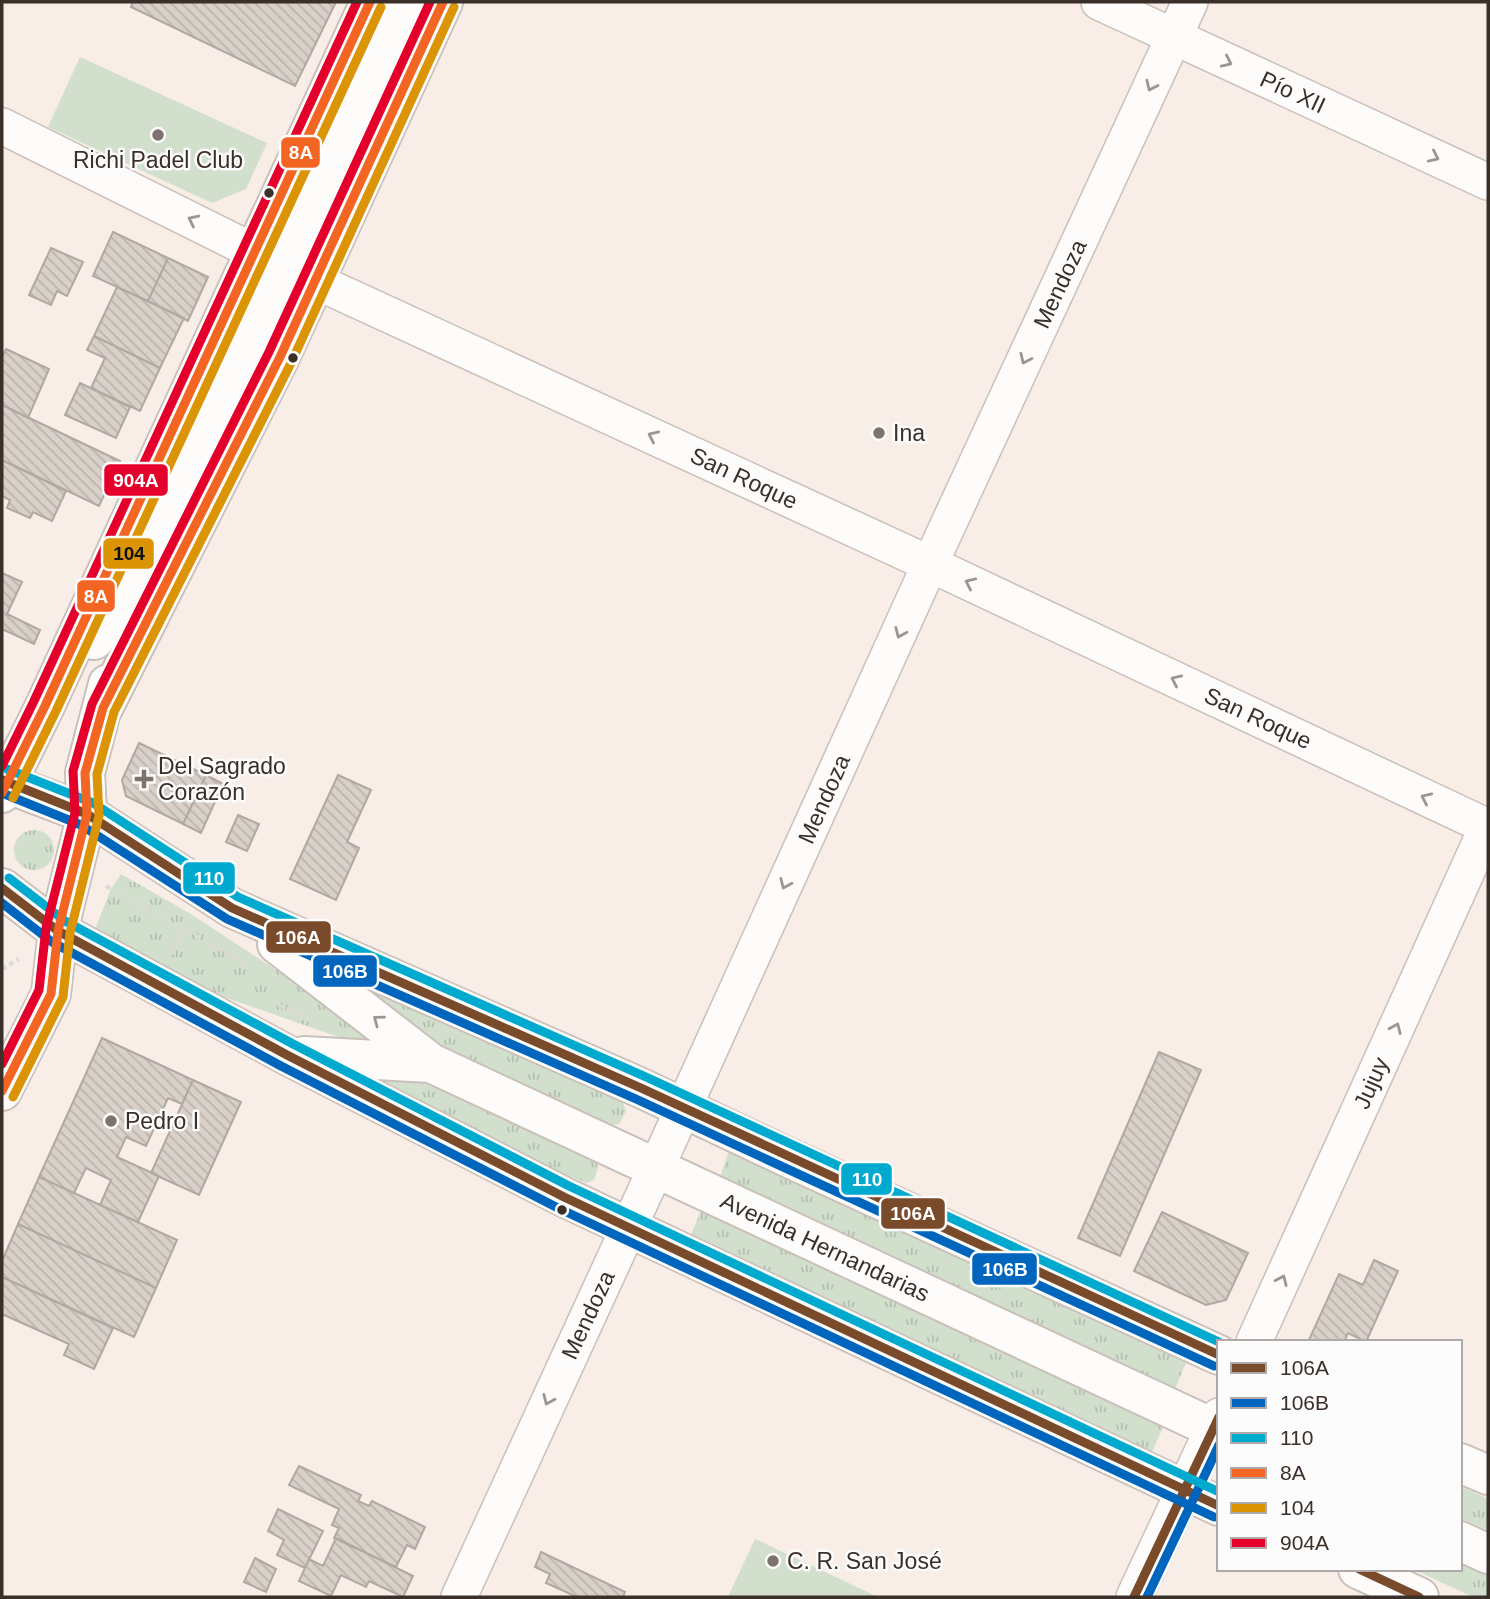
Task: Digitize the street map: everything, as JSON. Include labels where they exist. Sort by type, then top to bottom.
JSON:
[{"type":"main road","points":[[103,708],[285,266],[370,2]]},
{"type":"main road","points":[[45,706],[128,593],[411,2]]},
{"type":"main road","points":[[4,788],[45,706],[285,266],[443,2]]},
{"type":"main road","points":[[2,1091],[51,994],[58,931],[87,814],[85,773],[103,708],[128,593]]},
{"type":"main road","name":"Avenida Hernandarias","points":[[4,788],[87,814],[232,908],[299,963],[383,1024],[431,1063],[1217,1425]]},
{"type":"main road","name":"Avenida Hernandarias","points":[[2,888],[58,931],[287,1055],[628,1227],[1217,1505]]},
{"type":"main road","name":"Avenida Hernandarias","points":[[232,908],[683,1108],[1217,1354]]},
{"type":"main road","name":"Avenida Hernandarias","points":[[287,1055],[431,1063]]},
{"type":"main road","points":[[1462,1464],[1488,1475]]},
{"type":"main road","points":[[1462,1542],[1488,1554]]},
{"type":"main road","points":[[1362,1571],[1419,1597]]},
{"type":"street","name":"Pío XII","points":[[1099,2],[1488,182]]},
{"type":"street","name":"Mendoza","points":[[459,1597],[930,564],[1190,2]]},
{"type":"street","name":"San Roque","points":[[2,126],[285,266],[1488,826]]},
{"type":"street","name":"Jujuy","points":[[1255,1340],[1488,826]]},
{"type":"street","points":[[1134,1597],[1217,1425]]},
{"type":"path","points":[[170,956],[187,920]]},
{"type":"path","points":[[2,968],[21,958]]},
{"type":"green space","name":"Richi Padel Club","points":[[80,57],[267,143],[246,189],[212,203],[48,127]]},
{"type":"green space","points":[[34,830],[42,831],[48,836],[53,842],[53,858],[48,864],[42,869],[34,870],[26,869],[20,864],[15,858],[14,850],[15,842],[20,836],[26,831]]},
{"type":"green space","points":[[121,874],[191,914],[381,1039],[373,1049],[164,976],[92,937],[111,889]]},
{"type":"green space","points":[[316,958],[622,1101],[626,1111],[619,1124],[611,1125],[441,1049]]},
{"type":"green space","points":[[380,1070],[411,1073],[596,1159],[598,1168],[594,1180],[586,1183],[367,1088]]},
{"type":"green space","points":[[729,1151],[1186,1363],[1174,1391],[719,1180]]},
{"type":"green space","points":[[702,1208],[1165,1423],[1151,1454],[690,1237]]},
{"type":"green space","points":[[1462,1487],[1488,1499],[1488,1530],[1462,1519]]},
{"type":"green space","name":"C. R. San José","points":[[755,1539],[878,1597],[728,1597]]},
{"type":"green space","points":[[1462,1558],[1488,1570],[1488,1597],[1473,1597],[1417,1571],[1462,1571]]},
{"type":"building","points":[[133,2],[336,2],[295,86],[131,7]]},
{"type":"building","points":[[113,232],[168,258],[148,301],[93,276]]},
{"type":"building","points":[[51,248],[83,262],[67,296],[57,291],[51,305],[29,295]]},
{"type":"building","points":[[168,258],[208,277],[188,321],[148,301]]},
{"type":"building","points":[[117,287],[184,318],[160,368],[94,336]]},
{"type":"building","points":[[94,336],[160,368],[140,411],[91,388],[105,358],[87,350]]},
{"type":"building","points":[[6,349],[49,369],[28,418],[2,405],[2,357]]},
{"type":"building","points":[[80,383],[130,407],[116,438],[65,415]]},
{"type":"building","points":[[2,405],[120,461],[99,506],[2,460]]},
{"type":"building","points":[[2,460],[66,491],[52,521],[33,512],[30,518],[7,508],[10,500],[2,496]]},
{"type":"building","points":[[2,573],[22,582],[7,614],[40,630],[34,644],[2,629]]},
{"type":"building","points":[[139,743],[206,775],[183,824],[126,796],[122,780]]},
{"type":"building","points":[[206,775],[223,784],[201,833],[183,824]]},
{"type":"building","points":[[338,775],[371,790],[347,842],[359,848],[336,900],[290,879]]},
{"type":"building","points":[[238,815],[259,824],[247,851],[226,842]]},
{"type":"building","name":"Pedro I","points":[[102,1038],[193,1080],[182,1104],[168,1098],[146,1146],[126,1137],[117,1157],[159,1176],[138,1222],[100,1205],[111,1180],[86,1168],[74,1193],[39,1177]]},
{"type":"building","points":[[1159,1052],[1201,1070],[1120,1256],[1078,1238]]},
{"type":"building","points":[[193,1080],[241,1102],[199,1195],[151,1173]]},
{"type":"building","points":[[39,1177],[177,1240],[156,1288],[18,1224]]},
{"type":"building","points":[[1162,1212],[1248,1253],[1226,1300],[1206,1305],[1134,1271]]},
{"type":"building","points":[[18,1224],[156,1288],[134,1337],[2,1277],[2,1261]]},
{"type":"building","points":[[1374,1260],[1398,1271],[1367,1340],[1348,1333],[1345,1340],[1309,1340],[1339,1274],[1363,1285]]},
{"type":"building","points":[[2,1277],[113,1328],[94,1369],[64,1355],[69,1344],[2,1314]]},
{"type":"building","points":[[299,1466],[361,1495],[358,1501],[369,1506],[372,1501],[425,1527],[415,1549],[407,1545],[396,1567],[334,1538],[339,1528],[332,1525],[339,1509],[289,1485]]},
{"type":"building","points":[[278,1509],[323,1531],[305,1568],[277,1555],[284,1540],[268,1531]]},
{"type":"building","points":[[336,1538],[413,1576],[403,1597],[369,1581],[366,1587],[341,1575],[331,1596],[299,1581],[309,1559],[323,1566]]},
{"type":"building","points":[[541,1552],[625,1592],[623,1597],[577,1597],[546,1583],[550,1574],[535,1567]]},
{"type":"building","points":[[255,1558],[276,1569],[266,1592],[244,1582]]},
{"type":"transit line","name":"904A","points":[[2,766],[357,2]]},
{"type":"transit line","name":"8A","points":[[2,793],[45,706],[370,2]]},
{"type":"transit line","name":"904A","points":[[2,1064],[39,990],[46,928],[75,813],[73,771],[92,704],[269,352],[430,2]]},
{"type":"transit line","name":"8A","points":[[2,1091],[51,994],[58,931],[87,814],[85,773],[103,708],[280,357],[443,2]]},
{"type":"transit line","name":"104","points":[[13,798],[56,711],[381,7]]},
{"type":"transit line","name":"104","points":[[13,1097],[63,997],[70,933],[99,816],[97,774],[114,712],[291,363],[454,7]]},
{"type":"transit line","name":"110","points":[[7,769],[93,803],[238,897],[646,1077],[1217,1341]]},
{"type":"transit line","name":"106A","points":[[2,780],[87,814],[232,908],[641,1088],[1217,1354]]},
{"type":"transit line","name":"106B","points":[[2,793],[81,825],[227,919],[636,1099],[1214,1366]]},
{"type":"transit line","name":"110","points":[[9,878],[65,921],[293,1044],[569,1186],[1217,1491]]},
{"type":"transit line","name":"106A","points":[[2,888],[58,931],[287,1055],[564,1197],[1217,1505]]},
{"type":"transit line","name":"106B","points":[[2,903],[52,942],[281,1066],[558,1208],[1214,1517]]},
{"type":"transit line","name":"106A","points":[[1134,1597],[1217,1421]]},
{"type":"transit line","name":"106B","points":[[1147,1597],[1217,1449]]},
{"type":"transit line","name":"106A","points":[[1363,1571],[1419,1597]]},
{"type":"place","name":"Richi Padel Club","points":[[158,135]]},
{"type":"place","name":"Ina","points":[[879,433]]},
{"type":"place","name":"Del Sagrado Corazón","points":[[144,779]]},
{"type":"place","name":"Pedro I","points":[[111,1121]]},
{"type":"place","name":"C. R. San José","points":[[773,1561]]}]
